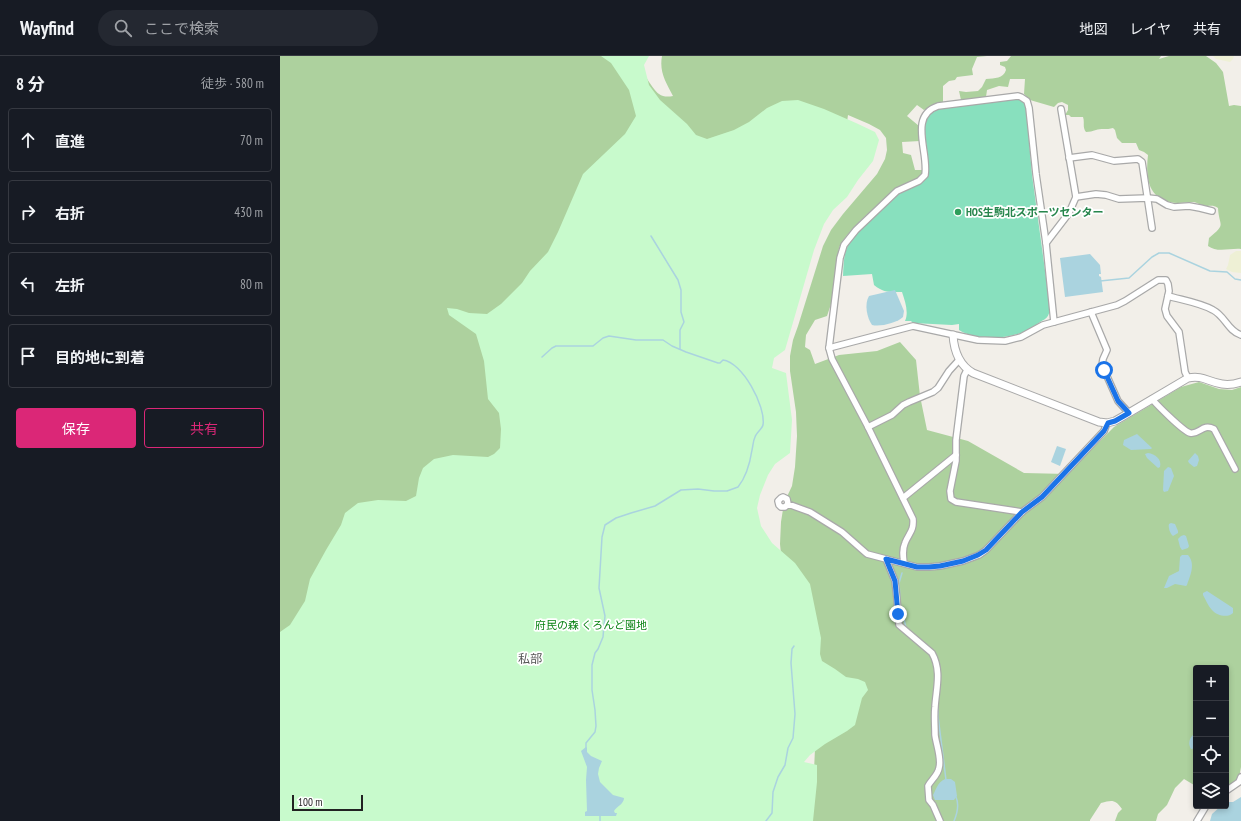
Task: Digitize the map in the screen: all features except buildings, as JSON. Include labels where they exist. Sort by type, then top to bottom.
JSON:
[{"type":"street","points":[[904,563],[903,548],[914,527],[913,519],[868,427],[832,360],[829,348],[840,258],[844,245],[856,230],[897,191],[919,181],[925,175],[926,165],[921,126],[926,113],[933,108],[938,106],[1018,96],[1027,101],[1046,243],[1054,322]]},
{"type":"street","points":[[1046,243],[1069,213],[1076,197],[1061,109]]},
{"type":"street","points":[[1069,158],[1092,155],[1114,161],[1140,160],[1142,162],[1152,228]]},
{"type":"street","points":[[1076,197],[1106,194],[1119,199],[1148,198],[1157,199],[1174,207],[1194,207],[1212,211]]},
{"type":"street","points":[[829,348],[912,326],[918,326],[978,340],[1004,341],[1021,337],[1044,325],[1125,301],[1158,280],[1166,280],[1169,291],[1165,309],[1167,316],[1179,332],[1185,372],[1188,378]]},
{"type":"street","points":[[1168,296],[1214,310],[1231,329],[1237,334],[1241,335]]},
{"type":"street","points":[[1091,312],[1108,350],[1103,359],[1102,365],[1118,401],[1129,413]]},
{"type":"street","points":[[953,335],[954,349],[959,360],[967,370],[984,378],[1099,422],[1108,423],[1115,421],[1188,378],[1203,378],[1227,385],[1241,382]]},
{"type":"street","points":[[868,427],[892,415],[903,405],[933,392],[938,388],[949,371],[959,360]]},
{"type":"street","points":[[967,370],[964,376],[957,433],[956,461],[950,491],[951,499],[956,502],[1022,512]]},
{"type":"street","points":[[1152,399],[1188,432],[1196,433],[1205,427],[1214,429],[1235,469]]},
{"type":"street","points":[[788,504],[810,512],[842,532],[867,554],[917,567],[934,567],[971,558],[986,550],[1022,512],[1042,497],[1104,431],[1108,423]]},
{"type":"street","points":[[903,498],[956,455]]},
{"type":"street","points":[[886,559],[895,581],[899,625],[932,653],[938,670],[935,735],[940,764],[939,769],[928,786],[929,800],[933,805],[940,821]]},
{"type":"street","points":[[1229,789],[1239,782],[1241,777]]},
{"type":"street","points":[[1196,821],[1204,809]]},
{"type":"green space","points":[[280,56],[635,56],[652,87],[662,96],[667,97],[673,96],[662,72],[662,56],[987,56],[977,57],[972,69],[973,75],[957,77],[955,80],[949,81],[943,86],[943,102],[937,103],[924,110],[917,105],[907,116],[919,126],[920,141],[902,142],[903,153],[911,155],[915,170],[923,170],[922,175],[897,188],[848,234],[839,248],[831,304],[827,316],[815,320],[806,335],[805,347],[810,350],[815,364],[839,355],[877,351],[900,342],[916,360],[920,396],[927,430],[968,441],[1024,473],[1067,474],[1114,427],[1181,387],[1199,382],[1219,389],[1232,390],[1241,387],[1241,767],[1239,778],[1229,786],[1229,665],[1193,665],[1193,784],[1184,779],[1175,788],[1167,805],[1158,814],[1156,821],[1115,821],[1118,813],[1122,809],[1117,803],[1111,801],[1101,803],[1090,821],[809,821],[814,771],[817,703],[782,564],[780,544],[784,503],[792,486],[795,467],[797,436],[796,412],[790,371],[790,356],[793,340],[823,246],[831,230],[877,174],[885,159],[887,150],[886,138],[880,130],[848,115],[847,122],[280,821]]},
{"type":"green space","name":"府民の森 くろんど園地","points":[[601,56],[649,56],[644,65],[649,85],[660,100],[687,124],[696,135],[707,139],[734,130],[749,122],[767,108],[782,101],[798,100],[824,109],[875,132],[879,140],[873,161],[847,197],[833,210],[824,224],[814,250],[785,350],[774,358],[772,368],[786,373],[792,420],[790,453],[775,464],[768,475],[760,495],[757,508],[761,526],[772,543],[795,563],[810,584],[821,638],[820,654],[822,661],[846,677],[865,682],[868,690],[862,698],[855,725],[825,744],[810,755],[804,762],[817,765],[817,782],[813,821],[280,821],[280,632],[290,625],[305,601],[310,579],[341,525],[345,513],[358,503],[378,500],[406,501],[416,496],[419,478],[423,468],[434,459],[453,455],[488,457],[500,448],[501,429],[499,413],[488,399],[484,361],[476,334],[449,315],[447,308],[457,309],[469,313],[487,314],[501,304],[522,283],[530,271],[548,252],[583,174],[625,134],[636,116],[629,90],[611,63]]},
{"type":"green space","points":[[1011,56],[1161,56],[1159,59],[1169,56],[1206,56],[1216,63],[1223,72],[1229,106],[1241,106],[1241,249],[1219,250],[1208,246],[1209,238],[1218,230],[1221,224],[1218,208],[1214,206],[1203,206],[1194,202],[1168,202],[1155,194],[1151,188],[1147,173],[1148,155],[1139,150],[1136,143],[1122,143],[1117,138],[1113,128],[1086,132],[1083,117],[1071,117],[1069,115],[1065,115],[1068,110],[1068,105],[1062,102],[1058,103],[1054,107],[1030,100],[1024,94],[1025,79],[1010,79],[1008,87],[999,86],[987,90],[986,97],[961,100],[959,91],[978,91],[986,79],[1001,77],[1006,70],[1005,67],[1000,65],[1000,62],[1007,61]]},
{"type":"green space","points":[[1213,56],[1234,56],[1230,62],[1216,59]]},
{"type":"green space","name":"HOS生駒北スポーツセンター","points":[[1018,99],[1026,105],[1032,175],[1050,307],[1048,317],[1029,330],[994,338],[984,338],[967,334],[959,330],[959,324],[913,323],[911,321],[905,321],[907,310],[902,292],[887,292],[878,288],[874,285],[872,274],[843,276],[844,257],[849,243],[852,238],[897,195],[922,182],[928,173],[929,170],[924,123],[932,113],[938,108]]},
{"type":"green space","points":[[1236,251],[1241,251],[1241,273],[1232,272],[1226,269],[1230,255]]},
{"type":"water","points":[[1090,254],[1100,265],[1101,274],[1099,274],[1099,276],[1101,277],[1103,292],[1065,297],[1060,258]]},
{"type":"water","points":[[895,290],[904,311],[903,317],[888,324],[872,325],[867,311],[867,299],[869,296]]},
{"type":"water","points":[[1137,434],[1152,448],[1151,449],[1131,450],[1123,445],[1124,440]]},
{"type":"water","points":[[1057,446],[1066,449],[1060,466],[1051,462]]},
{"type":"water","points":[[1195,453],[1199,460],[1197,466],[1194,467],[1188,461]]},
{"type":"water","points":[[1145,454],[1153,454],[1159,459],[1160,467],[1158,468],[1147,458]]},
{"type":"water","points":[[1168,467],[1171,468],[1174,476],[1168,491],[1164,492],[1164,471]]},
{"type":"water","points":[[1169,524],[1175,524],[1178,531],[1178,533],[1173,536],[1169,529]]},
{"type":"water","points":[[1184,535],[1186,536],[1189,546],[1188,548],[1182,550],[1178,539]]},
{"type":"water","points":[[1182,555],[1188,555],[1192,562],[1192,570],[1187,585],[1175,584],[1164,588],[1169,576],[1179,571],[1180,557]]},
{"type":"water","points":[[1207,591],[1233,608],[1233,613],[1225,616],[1214,612],[1209,607],[1203,595],[1203,593]]},
{"type":"water","points":[[1193,735],[1193,749],[1191,749],[1189,745]]},
{"type":"water","points":[[586,747],[587,752],[591,756],[602,761],[598,774],[600,782],[613,795],[624,798],[623,802],[614,811],[617,813],[616,816],[585,816],[585,812],[587,811],[587,767],[581,751]]},
{"type":"water","points":[[945,779],[951,779],[955,782],[957,796],[954,800],[935,800],[933,795],[939,784]]},
{"type":"water","points":[[1241,797],[1241,821],[1210,821],[1212,814],[1218,809],[1229,809],[1229,802],[1233,802]]},
{"type":"waterway","points":[[651,236],[678,280],[681,290],[681,312],[684,322],[680,330],[680,349]]},
{"type":"waterway","points":[[1100,281],[1129,278],[1152,257],[1159,253],[1169,253],[1210,271],[1227,272],[1235,279],[1241,280]]},
{"type":"waterway","points":[[542,357],[556,346],[593,346],[603,338],[609,336],[636,340],[663,340],[686,352],[718,363],[723,360],[738,368],[745,376],[757,397],[763,417],[763,425],[754,439],[748,469],[738,487],[727,491],[698,489],[681,490],[655,506],[616,518],[605,525],[602,537],[599,588],[605,616],[603,637],[595,653],[592,665],[592,690],[596,726],[595,732],[586,743],[586,750]]},
{"type":"waterway","points":[[901,614],[899,583],[902,573]]},
{"type":"waterway","points":[[901,618],[904,619],[906,628]]},
{"type":"waterway","points":[[766,821],[772,813],[773,792],[778,777],[785,765],[788,748],[793,738],[795,714],[791,663],[792,649],[794,646]]},
{"type":"waterway","points":[[938,704],[938,716],[946,780]]},
{"type":"waterway","points":[[954,821],[957,809],[956,797]]},
{"type":"waterway","points":[[600,815],[600,821]]},
{"type":"place","name":"HOS生駒北スポーツセンター","points":[[958,212]]},
{"type":"district","name":"私部","points":[[530,658]]},
{"type":"route","points":[[898,614],[895,581],[886,559],[917,567],[929,567],[963,561],[978,555],[986,550],[1022,512],[1042,497],[1104,431],[1108,423],[1122,418],[1129,413],[1118,401],[1104,370]]}]
